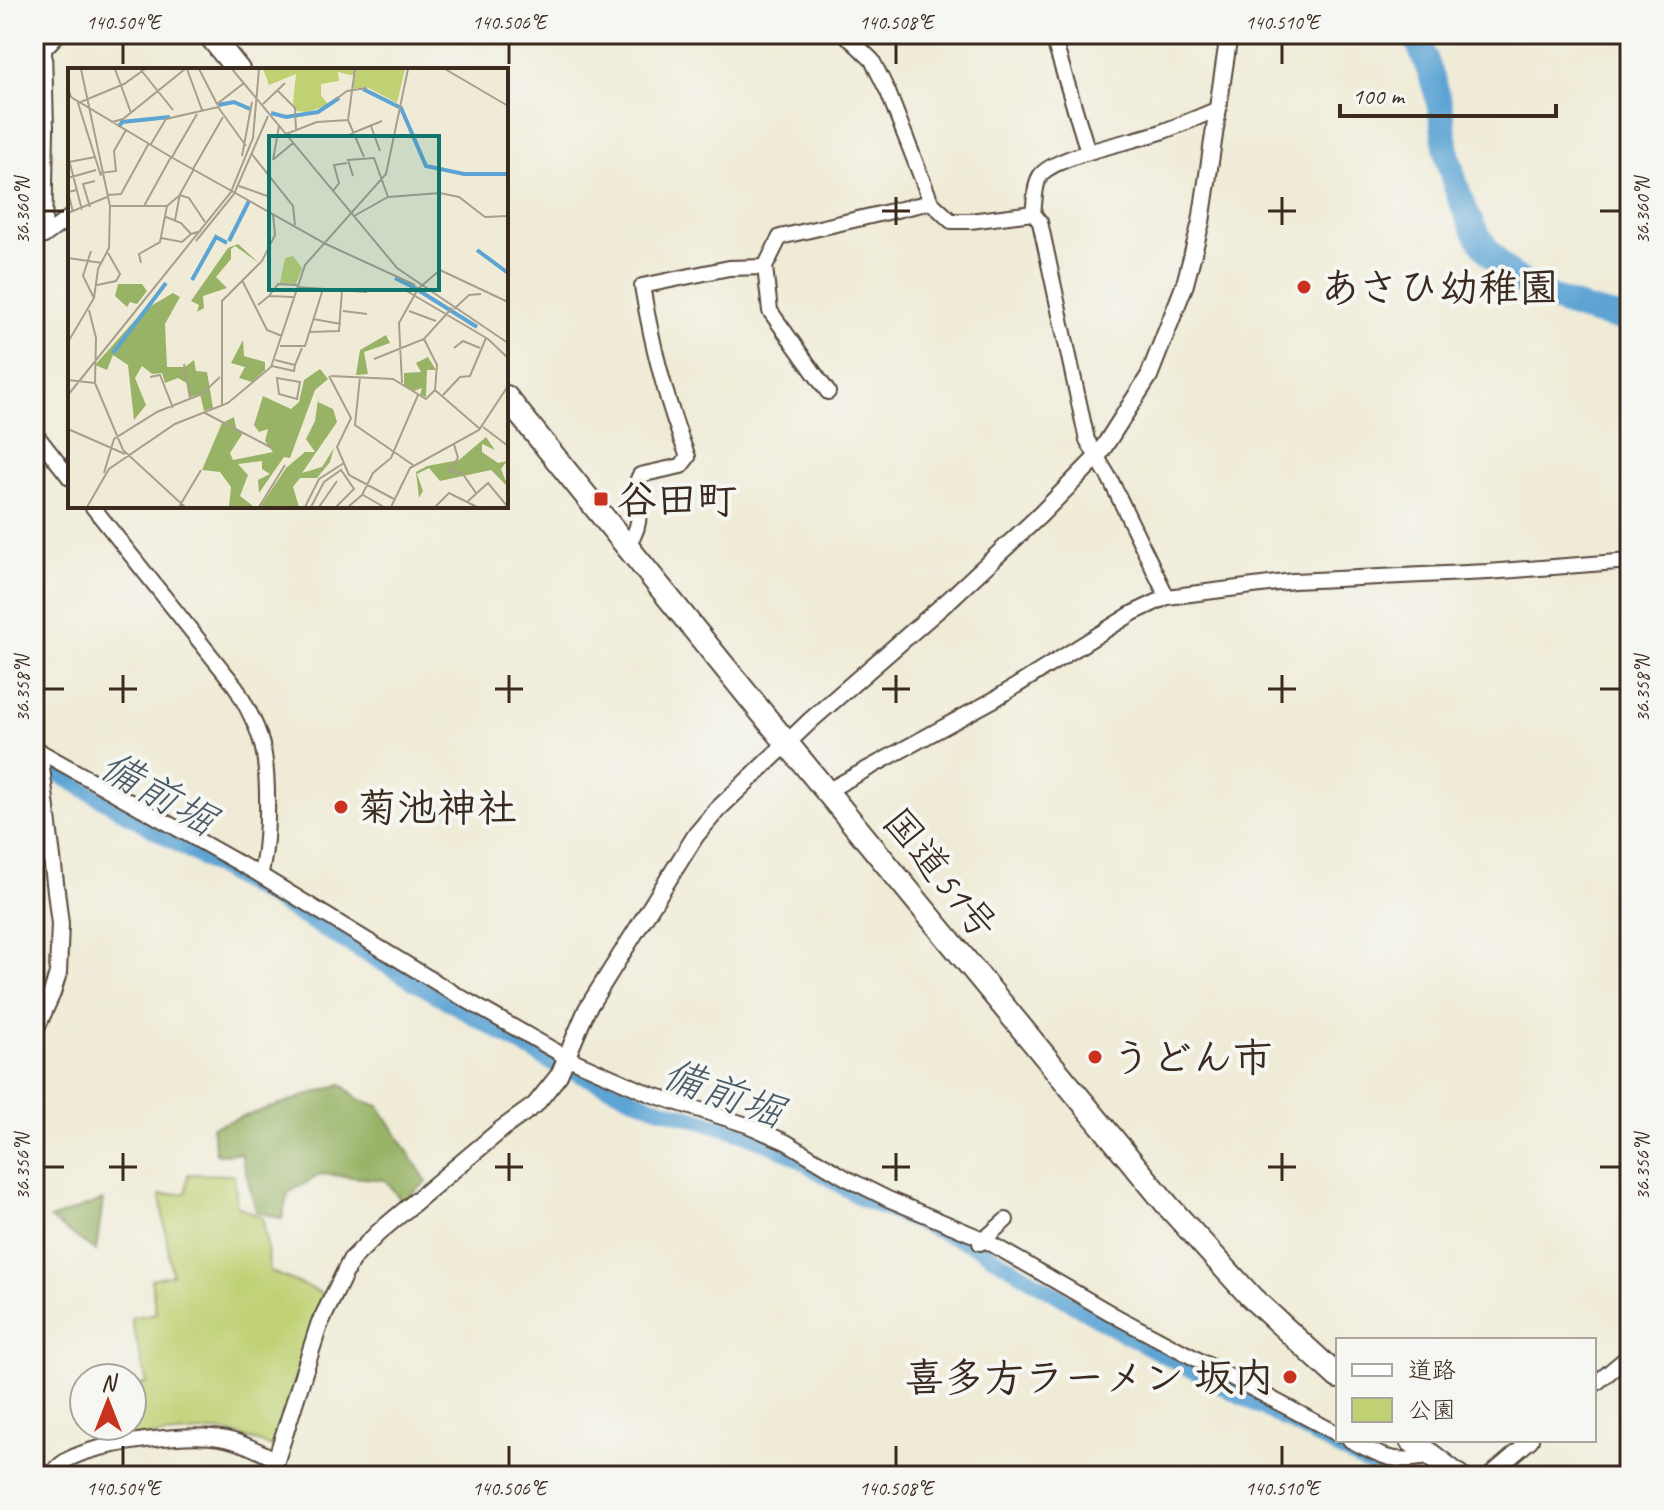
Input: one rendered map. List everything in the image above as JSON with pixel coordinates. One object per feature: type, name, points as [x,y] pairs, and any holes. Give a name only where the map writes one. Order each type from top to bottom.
[{"type":"highway","points":[[209,34],[236,68]]},
{"type":"highway","name":"国道51号","points":[[508,399],[1169,1207],[1251,1297],[1336,1375]]},
{"type":"highway","points":[[1413,1442],[1458,1476]]},
{"type":"street","points":[[58,34],[44,49],[44,236],[68,218]]},
{"type":"street","points":[[845,34],[872,60],[888,92],[931,202],[951,221],[1033,213]]},
{"type":"street","points":[[1052,34],[1088,152]]},
{"type":"street","points":[[49,1476],[61,1463],[93,1449],[177,1437],[219,1437],[248,1446],[274,1468],[319,1325],[351,1260],[379,1232],[535,1105],[563,1065],[587,1009],[605,977],[696,835],[717,810],[788,743],[949,600],[1098,456],[1149,376],[1185,284],[1201,222],[1229,34]]},
{"type":"street","points":[[1167,597],[1098,456],[1087,440],[1040,222],[1033,213],[1040,176],[1050,167],[1088,152],[1127,144],[1218,109]]},
{"type":"street","points":[[828,392],[770,311],[765,267],[780,237],[931,202]]},
{"type":"street","points":[[627,547],[636,533],[639,519],[635,484],[640,475],[681,466],[688,457],[652,344],[642,286],[729,268],[765,267]]},
{"type":"street","points":[[34,432],[68,475]]},
{"type":"street","points":[[94,508],[236,687],[255,725],[263,748],[265,784],[265,854],[260,875]]},
{"type":"street","points":[[827,791],[995,699],[1133,613],[1167,597],[1293,581],[1488,572],[1630,561]]},
{"type":"street","points":[[39,759],[260,875],[452,992],[563,1065],[747,1125],[786,1142],[846,1178],[982,1241],[1336,1433]]},
{"type":"street","points":[[34,1033],[52,993],[58,973],[60,948],[59,905],[39,759]]},
{"type":"street","points":[[982,1241],[1006,1220]]},
{"type":"street","points":[[1596,1383],[1630,1355]]},
{"type":"street","points":[[1354,1442],[1387,1458],[1407,1462],[1430,1456]]},
{"type":"street","points":[[1489,1476],[1529,1442]]},
{"type":"green space","points":[[342,1084],[358,1099],[379,1106],[427,1182],[402,1201],[385,1180],[322,1174],[288,1193],[282,1219],[256,1211],[241,1153],[216,1154],[212,1127]]},
{"type":"green space","points":[[188,1174],[234,1175],[237,1206],[263,1218],[270,1271],[324,1294],[272,1447],[217,1431],[148,1436],[148,1362],[142,1362],[131,1318],[156,1313],[151,1279],[172,1274],[160,1195],[186,1193]]},
{"type":"green space","points":[[103,1200],[96,1251],[50,1219]]},
{"type":"waterway","points":[[1415,34],[1436,90],[1448,158],[1459,196],[1489,252],[1509,272],[1533,289],[1593,312],[1630,320]]},
{"type":"waterway","name":"備前堀","points":[[34,760],[552,1063],[652,1106],[745,1134],[792,1155],[862,1199],[975,1246],[1116,1330],[1366,1463],[1398,1476]]},
{"type":"place","name":"あさひ幼稚園","points":[[1304,287]]},
{"type":"place","name":"谷田町","points":[[601,499]]},
{"type":"place","name":"菊池神社","points":[[341,807]]},
{"type":"place","name":"うどん市","points":[[1095,1057]]},
{"type":"place","name":"喜多方ラーメン 坂内","points":[[1290,1377]]}]
